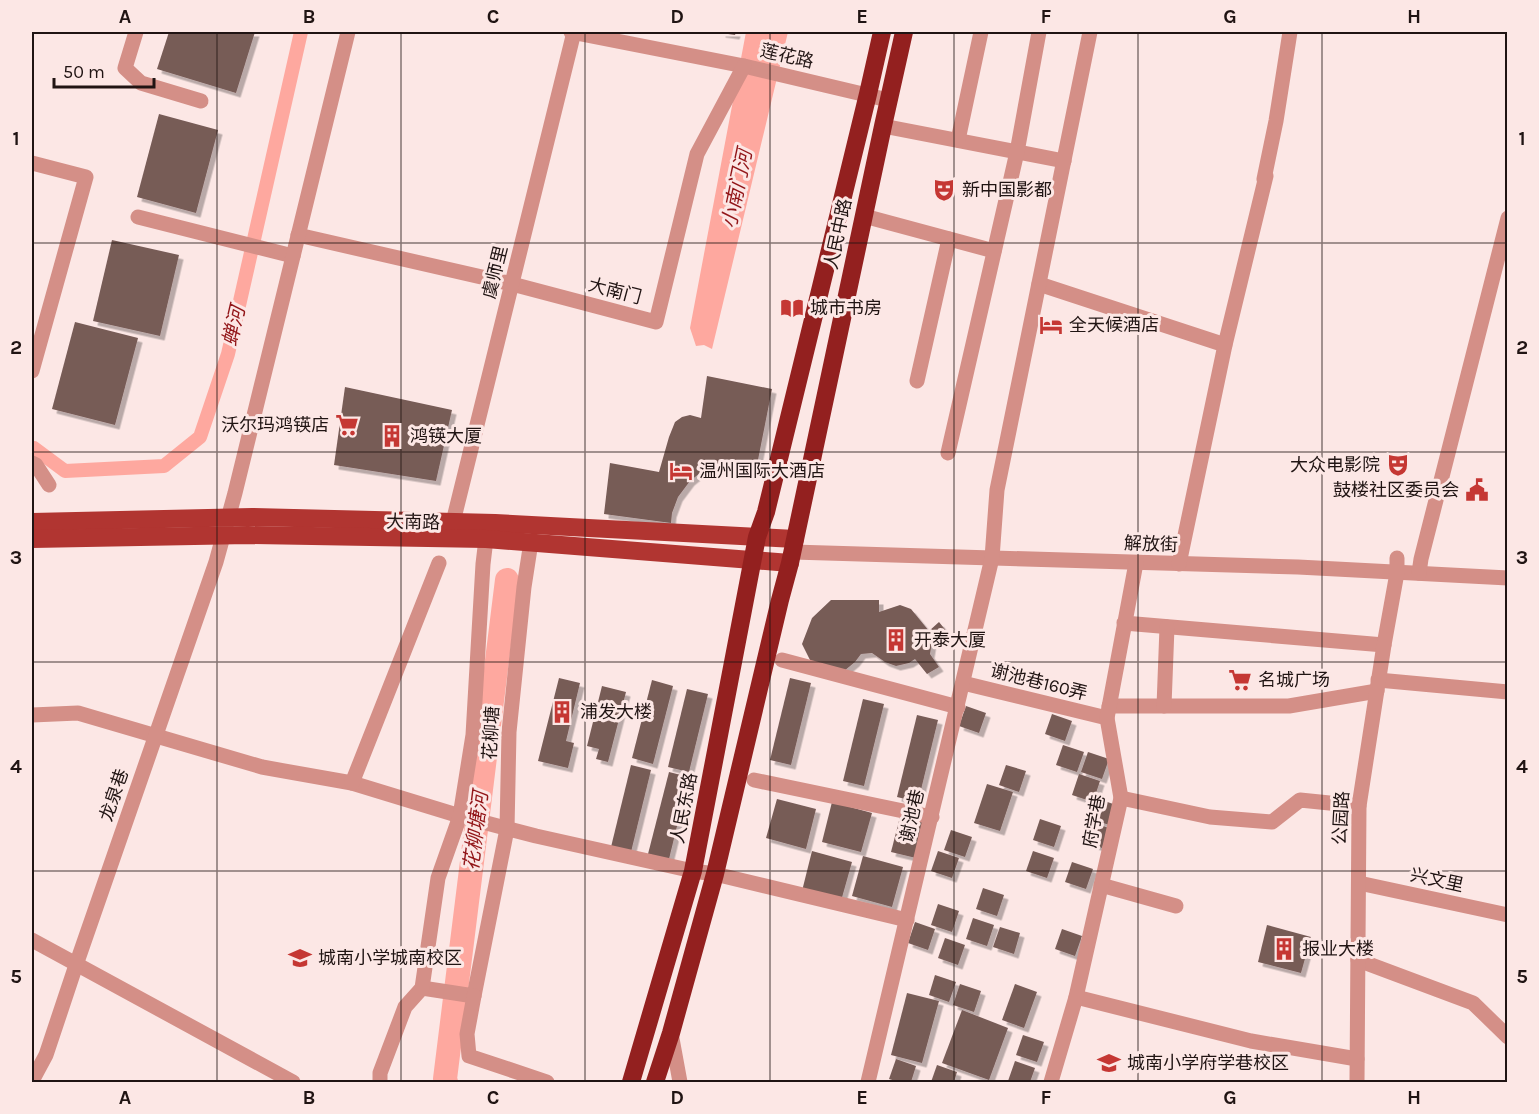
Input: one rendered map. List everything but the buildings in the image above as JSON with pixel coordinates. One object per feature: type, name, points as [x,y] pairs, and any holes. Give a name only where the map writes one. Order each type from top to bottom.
[{"type":"highway","name":"人民中路","points":[[757,537],[766,512],[882,32]]},
{"type":"highway","name":"人民中路","points":[[793,551],[904,32]]},
{"type":"highway","name":"人民东路","points":[[631,1083],[693,870],[757,537]]},
{"type":"highway","points":[[655,1083],[715,874],[793,551]]},
{"type":"main road","name":"大南路","points":[[32,522],[252,517],[453,522],[492,534]]},
{"type":"main road","name":"大南路","points":[[532,533],[752,560],[793,551]]},
{"type":"main road","name":"大南路","points":[[32,539],[532,533],[757,537],[793,551]]},
{"type":"street","points":[[136,32],[125,68],[141,83],[201,101]]},
{"type":"street","points":[[228,518],[348,32]]},
{"type":"street","name":"莲花路","points":[[573,32],[744,66],[888,99]]},
{"type":"street","name":"虞师里","points":[[453,522],[573,32]]},
{"type":"street","points":[[958,140],[981,32]]},
{"type":"street","points":[[948,453],[1017,152],[1039,32]]},
{"type":"street","name":"谢池巷","points":[[868,1083],[992,558],[997,490],[1090,32]]},
{"type":"street","points":[[1179,564],[1225,345],[1266,177],[1264,179],[1290,32]]},
{"type":"street","name":"大南门","points":[[298,235],[512,285],[656,322],[697,154],[744,66]]},
{"type":"street","points":[[883,126],[1064,161]]},
{"type":"street","points":[[32,163],[86,177],[32,371]]},
{"type":"street","points":[[864,216],[994,251]]},
{"type":"street","points":[[138,217],[293,256]]},
{"type":"street","points":[[1419,573],[1508,218]]},
{"type":"street","points":[[917,381],[949,239]]},
{"type":"street","points":[[1039,284],[1225,345]]},
{"type":"street","points":[[32,463],[36,465],[49,486]]},
{"type":"street","name":"龙泉巷","points":[[32,1081],[46,1056],[216,562],[228,518]]},
{"type":"street","name":"花柳塘","points":[[532,533],[509,732],[507,829],[471,996],[467,1034],[469,1056],[547,1083]]},
{"type":"street","points":[[380,1083],[380,1073],[405,1007],[422,988],[438,878],[460,816],[473,735],[483,564],[492,534]]},
{"type":"street","name":"解放街","points":[[793,551],[1298,567],[1397,565],[1419,573],[1508,578]]},
{"type":"street","points":[[352,783],[439,563]]},
{"type":"street","name":"府学巷","points":[[1051,1083],[1076,997],[1121,798],[1108,712],[1136,563]]},
{"type":"street","name":"公园路","points":[[1357,1083],[1359,806],[1397,565]]},
{"type":"street","points":[[1124,623],[1384,645]]},
{"type":"street","points":[[1164,706],[1167,627]]},
{"type":"street","points":[[782,660],[958,707]]},
{"type":"street","name":"谢池巷160弄","points":[[963,683],[1108,712],[1164,706],[1288,706],[1378,685],[1508,692]]},
{"type":"street","points":[[32,715],[78,713],[262,767],[352,783],[507,829],[715,874],[907,920]]},
{"type":"street","points":[[754,780],[932,817]]},
{"type":"street","points":[[1121,798],[1210,817],[1272,822],[1300,800],[1359,806]]},
{"type":"street","name":"兴文里","points":[[1359,883],[1508,915]]},
{"type":"street","points":[[1101,885],[1176,906]]},
{"type":"street","points":[[32,940],[293,1083]]},
{"type":"street","points":[[1358,960],[1473,1003],[1508,1036]]},
{"type":"street","points":[[422,988],[471,996]]},
{"type":"street","points":[[1076,997],[1251,1041],[1357,1059]]},
{"type":"street","points":[[671,1033],[680,1083]]},
{"type":"water","name":"小南门河","points":[[746,32],[788,32],[712,349],[704,345],[696,346],[690,328]]},
{"type":"waterway","name":"蝉河","points":[[32,448],[65,471],[164,466],[200,437],[228,354],[301,32]]},
{"type":"waterway","name":"花柳塘河","points":[[446,1082],[507,580]]},
{"type":"place","name":"新中国影都","points":[[944,190]]},
{"type":"place","name":"城市书房","points":[[792,308]]},
{"type":"place","name":"全天候酒店","points":[[1051,325]]},
{"type":"place","name":"沃尔玛鸿锳店","points":[[347,425]]},
{"type":"place","name":"鸿锳大厦","points":[[392,436]]},
{"type":"place","name":"大众电影院","points":[[1398,465]]},
{"type":"place","name":"温州国际大酒店","points":[[681,471]]},
{"type":"place","name":"鼓楼社区委员会","points":[[1477,490]]},
{"type":"place","name":"开泰大厦","points":[[896,640]]},
{"type":"place","name":"名城广场","points":[[1240,680]]},
{"type":"place","name":"浦发大楼","points":[[562,712]]},
{"type":"place","name":"报业大楼","points":[[1284,949]]},
{"type":"place","name":"城南小学城南校区","points":[[300,958]]},
{"type":"place","name":"城南小学府学巷校区","points":[[1109,1063]]}]
